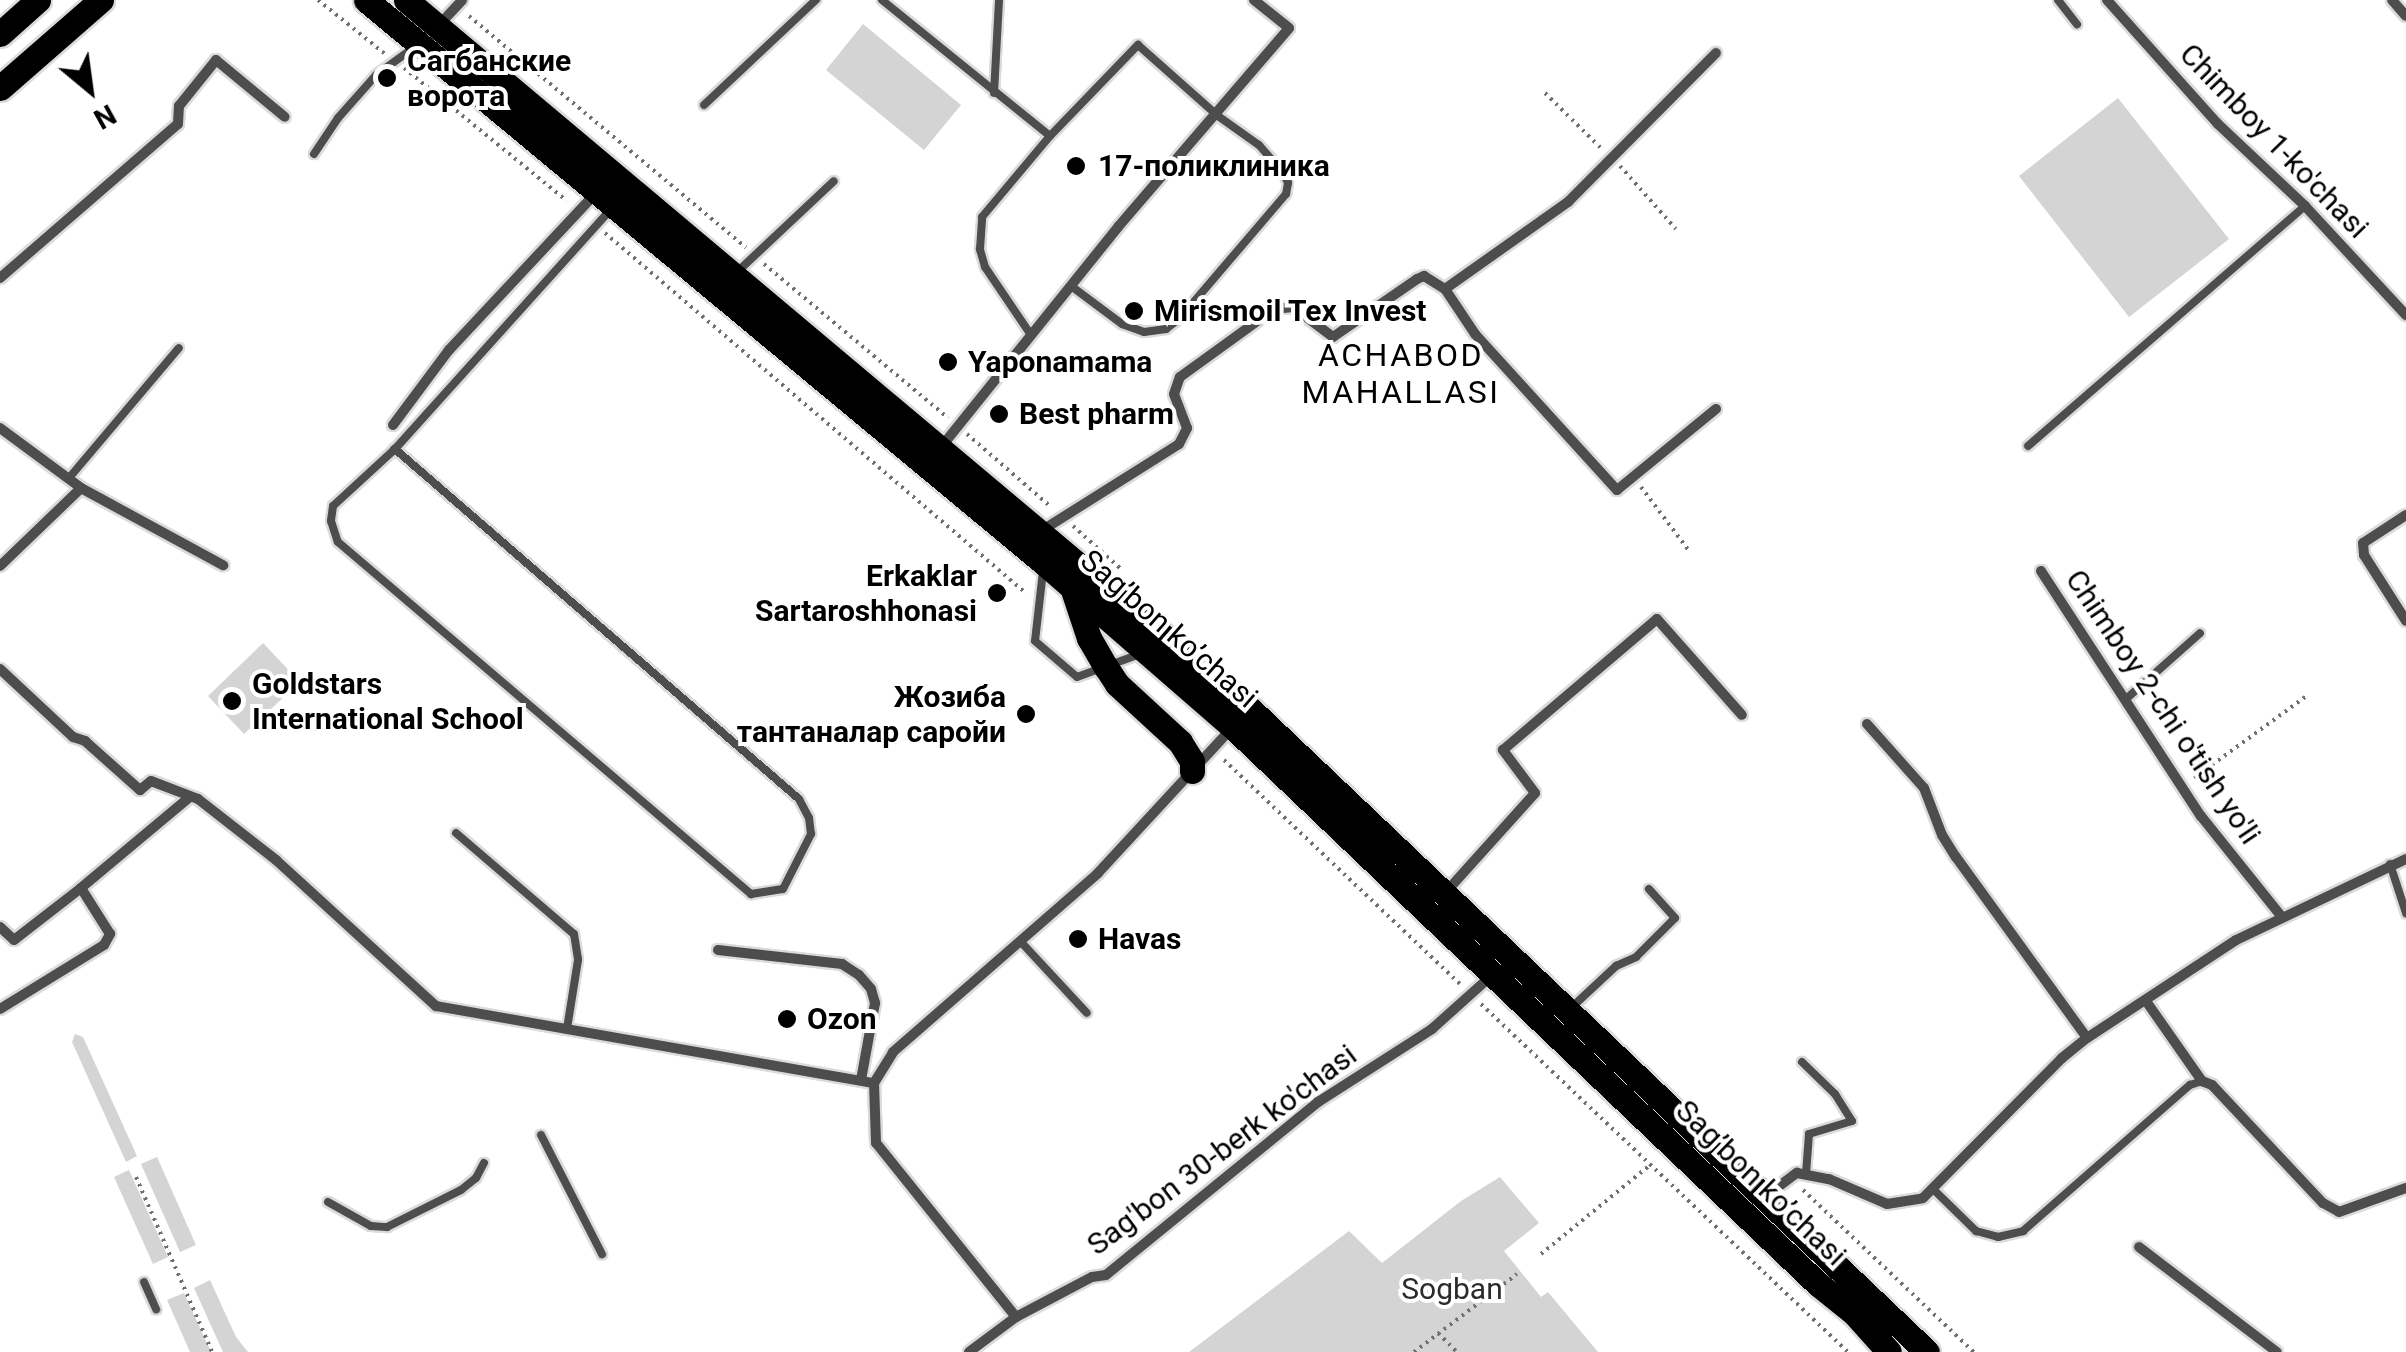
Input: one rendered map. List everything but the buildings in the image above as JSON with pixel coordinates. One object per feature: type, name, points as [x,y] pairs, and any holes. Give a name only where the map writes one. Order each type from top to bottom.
[{"type":"main road","points":[[0,34],[38,0]]},
{"type":"main road","points":[[0,88],[101,0]]},
{"type":"main road","name":"Sag’bon ko’chasi","points":[[366,0],[422,16],[608,191],[1147,652],[1242,719],[1444,894],[1767,1195],[1928,1352]]},
{"type":"main road","name":"Sag’bon ko’chasi","points":[[608,191],[733,276],[1041,531],[1242,719],[1495,972],[1747,1216],[1854,1313],[1889,1352]]},
{"type":"main road","points":[[1072,588],[1089,638],[1106,667],[1118,684],[1180,742],[1192,761],[1192,771]]},
{"type":"street","points":[[422,16],[462,0]]},
{"type":"street","points":[[940,448],[1071,286],[1290,28],[1254,0]]},
{"type":"street","name":"Chimboy 1-ko'chasi","points":[[2107,0],[2218,124],[2305,206],[2406,315]]},
{"type":"street","points":[[2392,0],[2406,16]]},
{"type":"street","points":[[1445,289],[1568,202],[1716,52]]},
{"type":"street","points":[[0,278],[178,124],[179,106],[216,60],[285,118]]},
{"type":"street","points":[[393,425],[448,350],[608,191]]},
{"type":"street","points":[[1041,531],[1178,444],[1187,428],[1175,385],[1274,309],[1294,307],[1332,337],[1424,276],[1445,289],[1475,334],[1605,483],[1617,490],[1716,409]]},
{"type":"street","points":[[0,428],[81,488],[224,564]]},
{"type":"street","points":[[0,566],[81,488]]},
{"type":"street","points":[[2406,515],[2362,544],[2364,555],[2406,621]]},
{"type":"street","name":"Chimboy 2-chi o'tish yo'li","points":[[2041,571],[2182,787],[2282,917]]},
{"type":"street","points":[[1444,894],[1535,793],[1503,750],[1657,618],[1742,715]]},
{"type":"street","points":[[0,669],[73,737],[85,741],[140,790],[151,781],[190,797],[276,860],[436,1006],[874,1083]]},
{"type":"street","points":[[1016,1318],[876,1143],[874,1083],[893,1052],[1098,874],[1242,719]]},
{"type":"street","points":[[1867,724],[1924,788],[1942,835],[1956,857],[2087,1038]]},
{"type":"street","points":[[0,927],[14,940],[190,797]]},
{"type":"street","points":[[1747,1216],[1788,1176],[1806,1174],[1888,1204],[1916,1202],[2087,1038],[2236,940],[2406,859]]},
{"type":"street","points":[[0,1010],[104,946],[110,934],[81,888]]},
{"type":"street","points":[[718,950],[842,964],[858,975],[871,989],[875,1003],[860,1080]]},
{"type":"street","name":"Sag'bon 30-berk ko'chasi","points":[[969,1352],[1016,1318],[1092,1277],[1106,1275],[1318,1102],[1432,1029],[1495,972]]},
{"type":"street","points":[[2146,1000],[2202,1081],[2212,1086],[2323,1203],[2339,1212],[2406,1188]]},
{"type":"street","points":[[2139,1248],[2277,1352]]},
{"type":"lane","points":[[704,105],[816,0]]},
{"type":"lane","points":[[882,0],[1050,136]]},
{"type":"lane","points":[[994,93],[998,0]]},
{"type":"lane","points":[[2058,0],[2077,24]]},
{"type":"lane","points":[[314,154],[422,16]]},
{"type":"lane","points":[[1031,336],[985,267],[980,234],[991,204],[1138,45],[1218,116],[1259,145],[1288,183],[1286,194],[1166,330],[1144,332],[1122,324],[1071,286]]},
{"type":"lane","points":[[733,276],[834,181]]},
{"type":"lane","points":[[395,448],[799,800],[809,818],[811,834],[783,889],[752,894],[338,542],[331,521],[333,506],[395,448],[608,191]]},
{"type":"lane","points":[[2028,446],[2305,206]]},
{"type":"lane","points":[[69,478],[179,348]]},
{"type":"lane","points":[[1043,562],[1035,641],[1077,677],[1147,652]]},
{"type":"lane","points":[[2126,699],[2200,633]]},
{"type":"lane","points":[[456,833],[574,934],[578,960],[567,1029]]},
{"type":"lane","points":[[2390,864],[2406,913]]},
{"type":"lane","points":[[1568,1011],[1674,918],[1650,889]]},
{"type":"lane","points":[[1020,941],[1086,1013]]},
{"type":"lane","points":[[1802,1062],[1836,1094],[1852,1121],[1809,1134],[1806,1174]]},
{"type":"lane","points":[[1931,1187],[1976,1231],[1998,1238],[2023,1231],[2190,1085],[2202,1081]]},
{"type":"lane","points":[[541,1135],[602,1254]]},
{"type":"lane","points":[[328,1202],[371,1226],[387,1227],[460,1190],[476,1178],[484,1163]]},
{"type":"lane","points":[[144,1282],[156,1310]]},
{"type":"path","points":[[1635,479],[1690,552]]},
{"type":"path","points":[[2182,787],[2308,694]]},
{"type":"path","points":[[1542,1254],[1650,1165]]},
{"type":"path","points":[[1788,1176],[1974,1352]]},
{"type":"path","points":[[136,1177],[212,1352]]},
{"type":"path","points":[[1414,1352],[1517,1274]]},
{"type":"path","points":[[1438,1333],[1457,1352]]},
{"type":"green space","points":[[863,24],[961,105],[924,150],[826,70]]},
{"type":"green space","points":[[2118,98],[2229,239],[2129,317],[2019,176]]},
{"type":"green space","points":[[263,643],[300,682],[244,734],[208,696]]},
{"type":"green space","points":[[75,1034],[83,1037],[137,1156],[126,1162],[72,1042]]},
{"type":"green space","points":[[157,1157],[196,1245],[180,1252],[141,1164]]},
{"type":"green space","points":[[129,1170],[168,1257],[153,1264],[114,1177]]},
{"type":"green space","name":"Sogban","points":[[1500,1177],[1539,1223],[1504,1251],[1541,1297],[1548,1292],[1598,1352],[1189,1352],[1349,1231],[1382,1263],[1461,1201]]},
{"type":"green space","points":[[210,1280],[236,1337],[248,1352],[223,1352],[194,1288]]},
{"type":"green space","points":[[184,1293],[211,1352],[190,1352],[167,1300]]},
{"type":"place","name":"Сагбанские ворота","points":[[387,78]]},
{"type":"place","name":"17-поликлиника","points":[[1076,166]]},
{"type":"place","name":"Mirismoil Tex Invest","points":[[1134,311]]},
{"type":"place","name":"Yaponamama","points":[[948,362]]},
{"type":"place","name":"Best pharm","points":[[999,414]]},
{"type":"place","name":"Erkaklar Sartaroshhonasi","points":[[997,593]]},
{"type":"place","name":"Goldstars International School","points":[[232,701]]},
{"type":"place","name":"Жозиба тантаналар саройи","points":[[1026,714]]},
{"type":"place","name":"Havas","points":[[1078,939]]},
{"type":"place","name":"Ozon","points":[[787,1019]]},
{"type":"district","name":"ACHABOD MAHALLASI","points":[[1401,374]]}]
